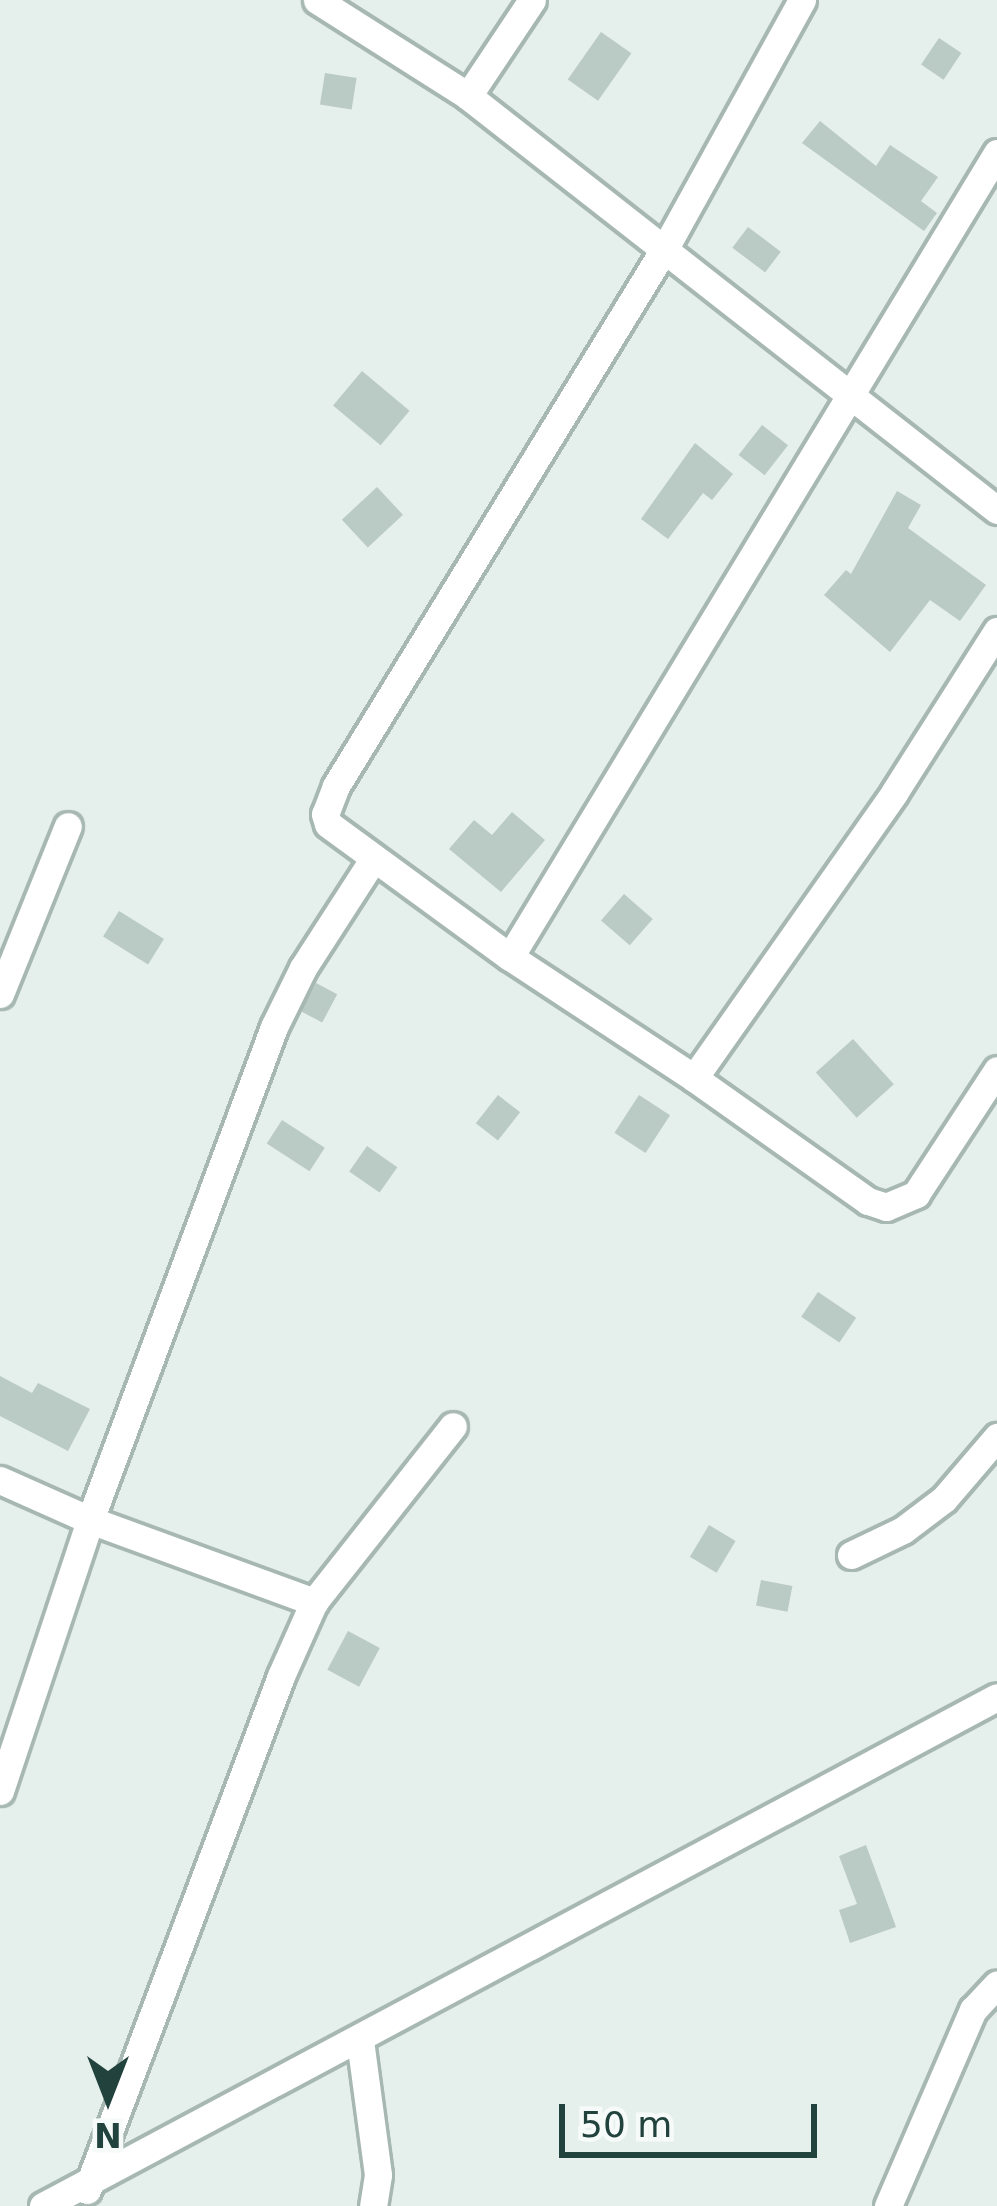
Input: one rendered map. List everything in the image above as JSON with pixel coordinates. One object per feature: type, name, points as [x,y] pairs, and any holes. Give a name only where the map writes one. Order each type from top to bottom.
[{"type":"street","points":[[317,0],[467,96],[666,246],[997,510]]},
{"type":"street","points":[[467,96],[532,0]]},
{"type":"street","points":[[802,0],[666,246],[328,801],[328,824],[371,861],[868,1201],[886,1207],[916,1194],[997,1070]]},
{"type":"street","points":[[510,958],[997,153]]},
{"type":"street","points":[[694,1078],[894,793],[997,631]]},
{"type":"street","points":[[0,994],[68,826]]},
{"type":"street","points":[[0,1791],[90,1520],[274,1028],[303,968],[371,861]]},
{"type":"street","points":[[85,2195],[281,1676],[314,1602],[453,1426]]},
{"type":"street","points":[[851,1555],[903,1529],[944,1499],[997,1437]]},
{"type":"street","points":[[0,1480],[90,1520],[314,1602]]},
{"type":"street","points":[[44,2206],[85,2195],[445,1988],[997,1697]]},
{"type":"street","points":[[888,2206],[973,2011],[997,1984]]},
{"type":"street","points":[[360,2039],[378,2175],[373,2206]]},
{"type":"building","points":[[601,32],[631,53],[598,101],[568,80]]},
{"type":"building","points":[[939,38],[961,53],[943,80],[921,65]]},
{"type":"building","points":[[325,73],[357,78],[352,110],[320,105]]},
{"type":"building","points":[[820,121],[876,166],[890,145],[938,177],[921,201],[937,213],[924,231],[802,143]]},
{"type":"building","points":[[748,227],[781,252],[765,272],[732,248]]},
{"type":"building","points":[[362,371],[409,411],[381,445],[333,405]]},
{"type":"building","points":[[762,425],[788,445],[765,475],[739,455]]},
{"type":"building","points":[[695,443],[733,474],[712,500],[703,493],[668,539],[641,519]]},
{"type":"building","points":[[377,487],[403,515],[368,548],[342,520]]},
{"type":"building","points":[[897,491],[921,505],[908,528],[986,585],[960,621],[930,600],[890,652],[824,595],[846,570],[851,574]]},
{"type":"building","points":[[512,812],[545,840],[501,892],[449,849],[474,820],[492,835]]},
{"type":"building","points":[[624,894],[653,919],[630,945],[601,920]]},
{"type":"building","points":[[119,911],[164,939],[148,965],[103,936]]},
{"type":"building","points":[[316,983],[337,994],[322,1023],[301,1011]]},
{"type":"building","points":[[853,1039],[894,1084],[857,1118],[816,1072]]},
{"type":"building","points":[[498,1095],[520,1112],[498,1141],[476,1123]]},
{"type":"building","points":[[639,1095],[670,1115],[646,1153],[614,1133]]},
{"type":"building","points":[[282,1120],[325,1148],[310,1171],[267,1143]]},
{"type":"building","points":[[367,1146],[397,1167],[380,1193],[349,1171]]},
{"type":"building","points":[[818,1292],[856,1318],[839,1343],[801,1317]]},
{"type":"building","points":[[0,1376],[32,1393],[38,1383],[90,1409],[68,1451],[0,1416]]},
{"type":"building","points":[[709,1525],[736,1541],[717,1573],[690,1557]]},
{"type":"building","points":[[761,1580],[792,1586],[787,1612],[756,1606]]},
{"type":"building","points":[[348,1631],[380,1648],[359,1687],[327,1670]]},
{"type":"building","points":[[866,1845],[896,1927],[850,1943],[839,1910],[857,1904],[839,1856]]}]
